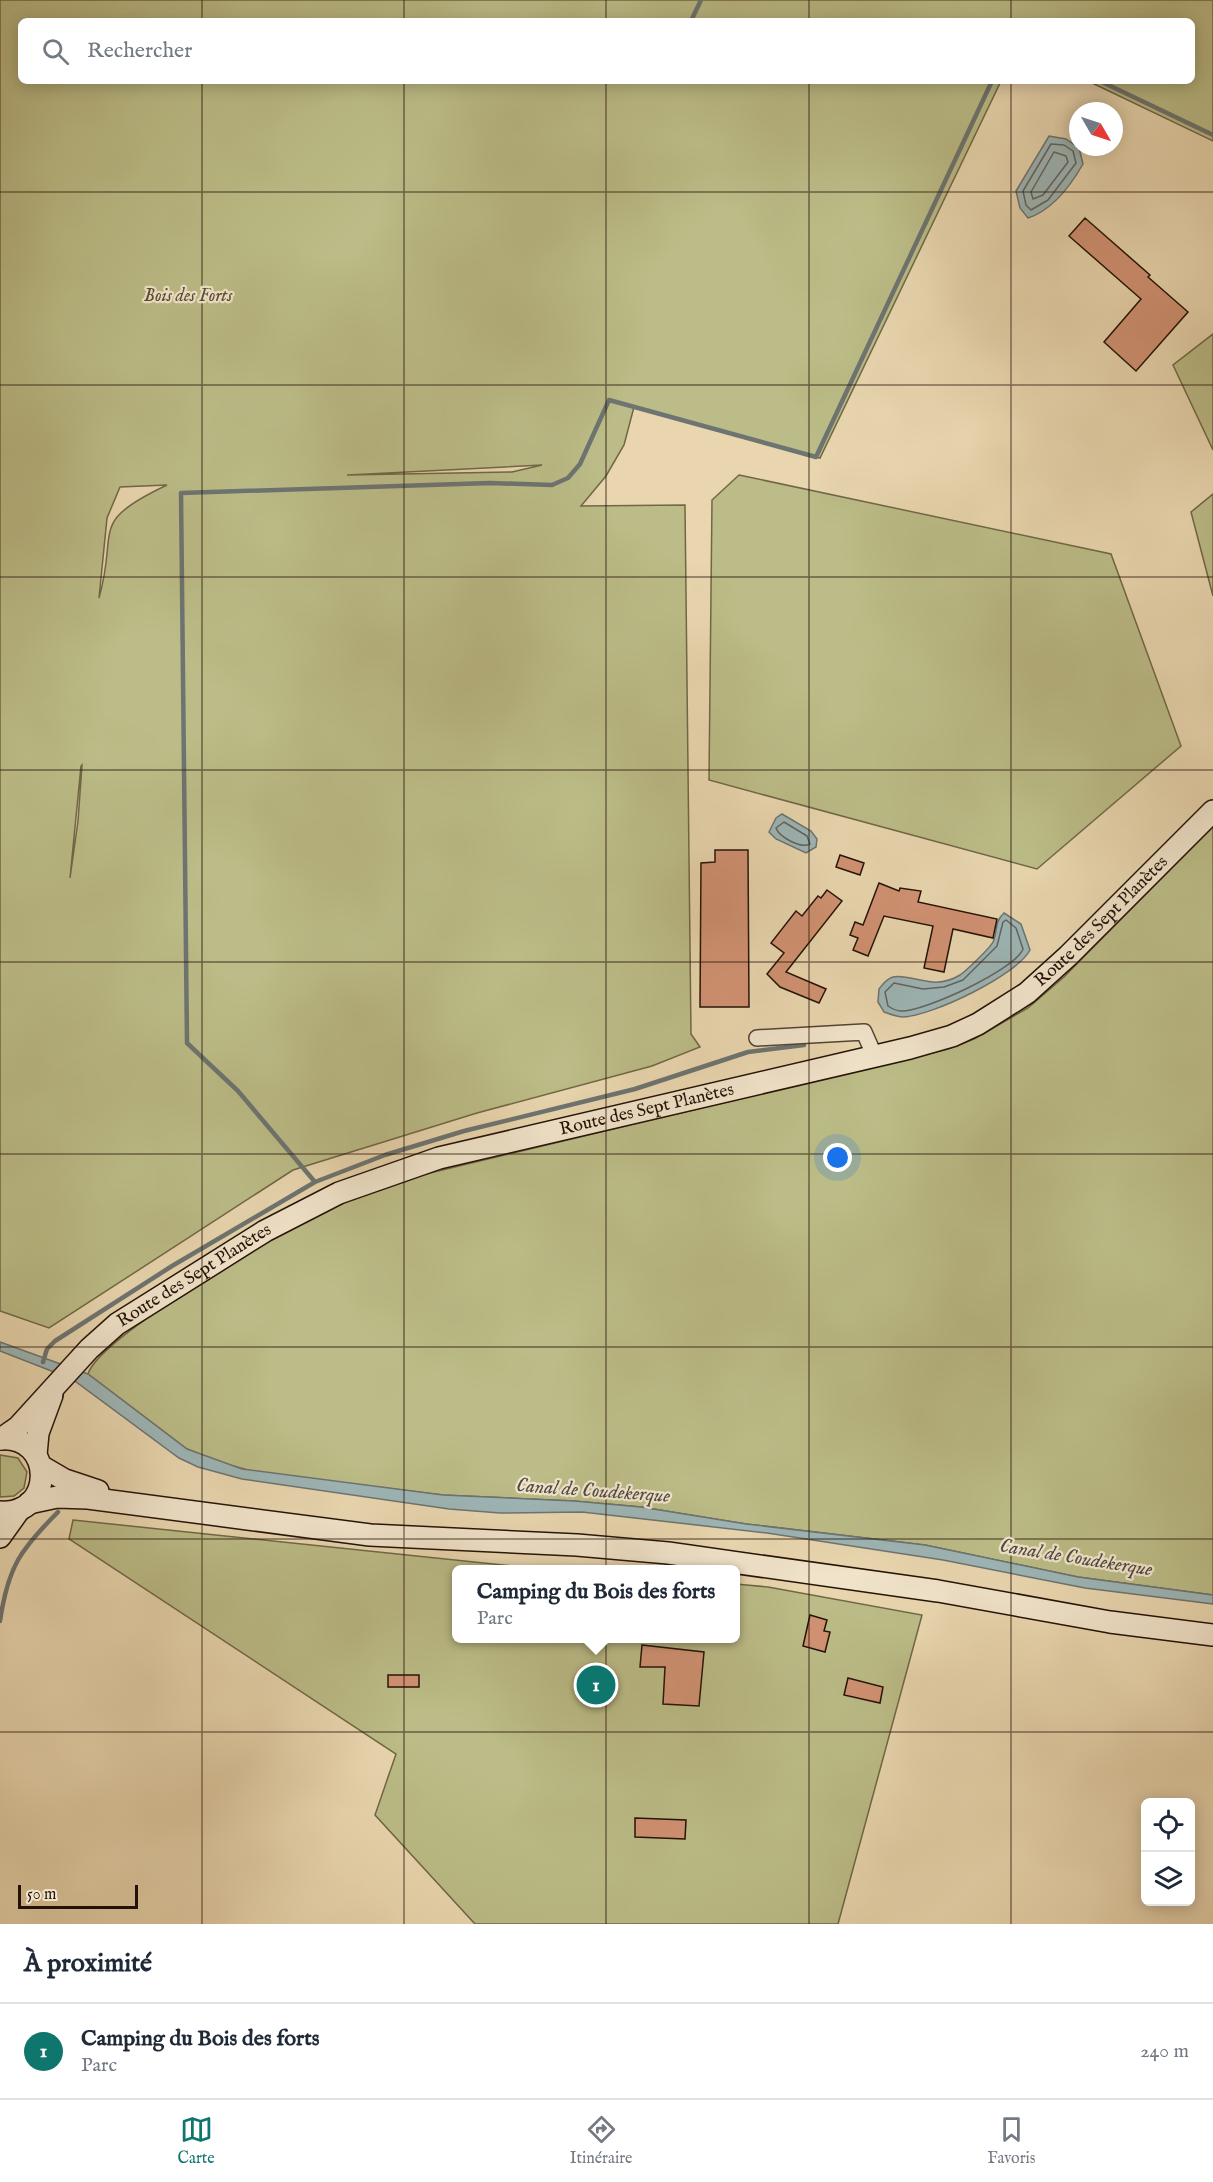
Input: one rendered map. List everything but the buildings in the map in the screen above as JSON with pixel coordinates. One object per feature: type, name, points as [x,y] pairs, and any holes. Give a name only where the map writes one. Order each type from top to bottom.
[{"type":"main road","name":"Route des Sept Planètes","points":[[1,1439],[14,1430],[82,1356],[128,1316],[311,1205],[363,1183],[448,1156],[875,1056],[952,1036],[978,1024],[1016,1002],[1063,961],[1213,811]]},
{"type":"main road","name":"Route des Sept Planètes","points":[[0,1537],[16,1508],[40,1486],[38,1433],[58,1383]]},
{"type":"main road","points":[[1,1439],[22,1443],[38,1460],[79,1485],[142,1503]]},
{"type":"main road","points":[[16,1508],[65,1497],[142,1503],[370,1535],[577,1545],[668,1553],[938,1591],[1110,1622],[1213,1635]]},
{"type":"street","points":[[757,1038],[864,1032],[875,1056]]},
{"type":"green space","name":"Bois des Forts","points":[[0,0],[1213,0],[1213,141],[1094,84],[1195,84],[1195,18],[18,18],[18,84],[1000,84],[820,458],[634,407],[624,445],[606,476],[581,506],[685,505],[691,1034],[700,1047],[652,1066],[477,1113],[293,1170],[49,1328],[0,1311]],"holes":[[[542,465],[512,472],[349,475]],[[167,485],[125,509],[110,529],[99,598],[107,518],[120,487]],[[82,765],[78,821],[70,878]]]},
{"type":"green space","points":[[1213,334],[1213,450],[1173,365]]},
{"type":"green space","points":[[739,475],[1111,554],[1181,746],[1037,869],[709,780],[712,500]]},
{"type":"green space","points":[[1213,494],[1213,596],[1191,512]]},
{"type":"green space","points":[[1213,826],[1213,1595],[1078,1577],[925,1545],[746,1524],[641,1507],[574,1501],[443,1495],[255,1472],[219,1462],[187,1449],[88,1374],[99,1358],[121,1338],[223,1268],[307,1220],[409,1178],[948,1049],[974,1039],[1028,1008],[1064,977]]},
{"type":"green space","points":[[0,1455],[18,1458],[27,1472],[24,1488],[14,1496],[0,1497]]},
{"type":"green space","points":[[73,1520],[503,1565],[452,1565],[452,1643],[740,1643],[740,1584],[768,1587],[922,1615],[838,1924],[475,1924],[375,1815],[396,1754],[69,1539]]},
{"type":"water","points":[[1049,136],[1066,139],[1069,141],[1069,156],[1081,156],[1083,164],[1067,188],[1053,203],[1037,214],[1028,218],[1020,208],[1016,191]]},
{"type":"water","points":[[782,814],[811,831],[817,839],[816,847],[806,853],[776,839],[769,832],[776,818]]},
{"type":"water","points":[[1004,913],[1021,924],[1030,950],[1009,971],[972,993],[933,1010],[903,1017],[884,1012],[878,1002],[879,989],[886,981],[900,976],[941,982],[960,975],[991,945],[997,923]]},
{"type":"water","points":[[0,1342],[88,1374],[187,1449],[242,1469],[443,1495],[574,1501],[641,1507],[746,1524],[925,1545],[1078,1577],[1213,1595],[1213,1604],[1085,1588],[943,1560],[767,1533],[582,1512],[500,1513],[449,1509],[242,1479],[198,1467],[179,1458],[72,1379],[0,1351]]},
{"type":"waterway","points":[[692,18],[701,0]]},
{"type":"waterway","points":[[315,1182],[238,1091],[187,1043],[181,493],[490,483],[552,485],[568,478],[580,464],[609,400],[816,457],[991,84]]},
{"type":"waterway","points":[[1106,84],[1213,135]]},
{"type":"waterway","points":[[43,1362],[47,1349],[55,1341],[172,1266],[315,1182],[385,1155],[464,1131],[635,1089],[748,1052],[804,1045]]},
{"type":"waterway","points":[[0,1621],[7,1587],[18,1561],[34,1537],[58,1512]]},
{"type":"place","name":"Camping du Bois des forts","points":[[596,1685]]},
{"type":"water label","name":"Canal de Coudekerque","points":[[593,1491]]},
{"type":"water label","name":"Canal de Coudekerque","points":[[1076,1558]]}]
